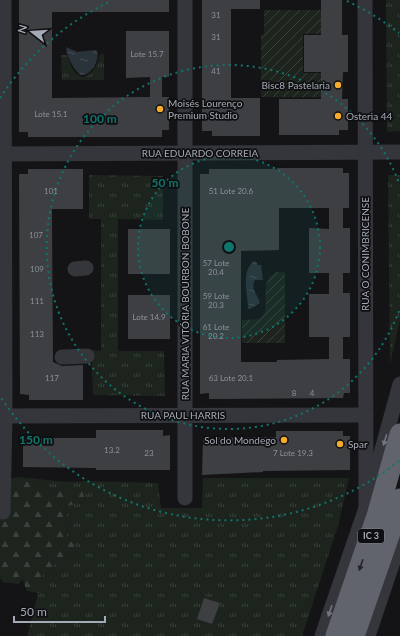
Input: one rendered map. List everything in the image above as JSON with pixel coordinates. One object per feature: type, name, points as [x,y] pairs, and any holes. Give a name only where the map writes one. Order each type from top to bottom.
[{"type":"highway","name":"IC 3","points":[[336,636],[377,516],[400,434]]},
{"type":"highway","name":"IC 3","points":[[354,636],[394,522],[400,499]]},
{"type":"street","points":[[4,0],[2,154],[2,416],[4,512]]},
{"type":"street","name":"RUA MARIA VITÓRIA BOURBON BOBONE","points":[[185,0],[185,498]]},
{"type":"street","name":"RUA O CONIMBRICENSE","points":[[365,0],[366,508]]},
{"type":"street","name":"RUA EDUARDO CORREIA","points":[[2,154],[400,152]]},
{"type":"street","points":[[62,357],[87,356]]},
{"type":"street","points":[[322,636],[366,508],[400,384]]},
{"type":"street","name":"RUA PAUL HARRIS","points":[[2,416],[366,414]]},
{"type":"street","points":[[368,636],[400,541]]},
{"type":"green space","points":[[386,0],[400,0],[400,131],[387,132]]},
{"type":"green space","points":[[264,10],[341,10],[341,33],[303,34],[303,73],[341,73],[340,97],[261,97],[261,34],[264,34]]},
{"type":"green space","points":[[100,54],[104,54],[104,80],[62,80],[61,55],[67,55],[75,72],[78,75],[85,77],[91,73],[95,67]]},
{"type":"green space","points":[[89,175],[163,176],[163,220],[118,219],[118,351],[164,351],[165,396],[93,395],[91,350],[101,351],[101,219],[89,219]]},
{"type":"green space","points":[[388,175],[400,175],[400,320],[390,364]]},
{"type":"green space","points":[[276,272],[285,272],[285,343],[242,343],[242,320],[258,319],[263,315],[266,304],[267,283],[270,277]]},
{"type":"green space","points":[[18,477],[67,482],[86,481],[158,483],[161,508],[202,508],[203,478],[349,478],[338,526],[302,636],[27,636],[43,575],[59,561],[79,550],[66,536],[67,505],[85,502],[83,492],[62,492]]},
{"type":"green space","points":[[18,477],[62,492],[83,492],[85,502],[67,506],[66,536],[79,550],[59,561],[43,575],[39,593],[27,591],[22,579],[19,584],[3,582],[0,578],[0,481]]},
{"type":"water","points":[[66,47],[77,52],[97,51],[98,55],[94,67],[88,73],[80,75],[71,62]]},
{"type":"water","points":[[254,261],[258,265],[261,265],[263,280],[255,280],[253,287],[260,303],[248,309],[246,277],[247,271]]},
{"type":"building","points":[[19,0],[169,0],[169,12],[52,12],[52,98],[150,97],[150,77],[126,78],[126,31],[169,31],[169,77],[162,77],[162,97],[169,97],[169,130],[162,130],[162,137],[28,137],[28,132],[19,132]]},
{"type":"building","points":[[202,0],[260,0],[260,9],[231,9],[231,98],[260,98],[260,136],[212,136],[212,131],[202,131]]},
{"type":"building","points":[[321,0],[342,0],[342,35],[348,35],[348,72],[343,72],[342,99],[348,99],[348,130],[339,130],[339,135],[279,135],[279,99],[321,99],[321,72],[304,72],[304,35],[321,35]]},
{"type":"building","points":[[343,168],[343,173],[349,173],[349,208],[343,208],[343,228],[350,228],[350,273],[343,273],[343,293],[350,293],[350,337],[343,337],[343,359],[350,359],[350,393],[344,393],[343,398],[209,399],[209,393],[200,394],[200,174],[209,174],[209,169]],"holes":[[[279,208],[329,208],[329,229],[309,228],[309,273],[329,273],[329,294],[309,294],[309,337],[329,337],[329,359],[277,360],[277,362],[241,362],[241,251],[279,250]]]},
{"type":"building","points":[[28,169],[83,169],[83,209],[52,209],[52,218],[53,362],[62,366],[83,365],[83,400],[29,400],[29,395],[20,394],[19,174],[28,174]]},
{"type":"building","points":[[128,229],[170,229],[170,274],[128,274]]},
{"type":"building","points":[[128,295],[170,295],[170,339],[128,339]]},
{"type":"building","points":[[96,430],[163,430],[163,436],[170,435],[170,470],[96,470],[96,468],[23,467],[23,438],[96,438]]},
{"type":"building","points":[[276,431],[343,431],[343,436],[350,436],[350,470],[263,471],[202,475],[203,438],[276,437]]},
{"type":"building","points":[[204,598],[220,603],[212,624],[197,619]]},
{"type":"place","name":"Bisc8 Pastelaria","points":[[338,85]]},
{"type":"place","name":"Moisés Lourenço Premium Studio","points":[[160,109]]},
{"type":"place","name":"Osteria 44","points":[[338,116]]},
{"type":"place","name":"Sol do Mondego","points":[[284,440]]},
{"type":"place","name":"Spar","points":[[340,444]]}]
